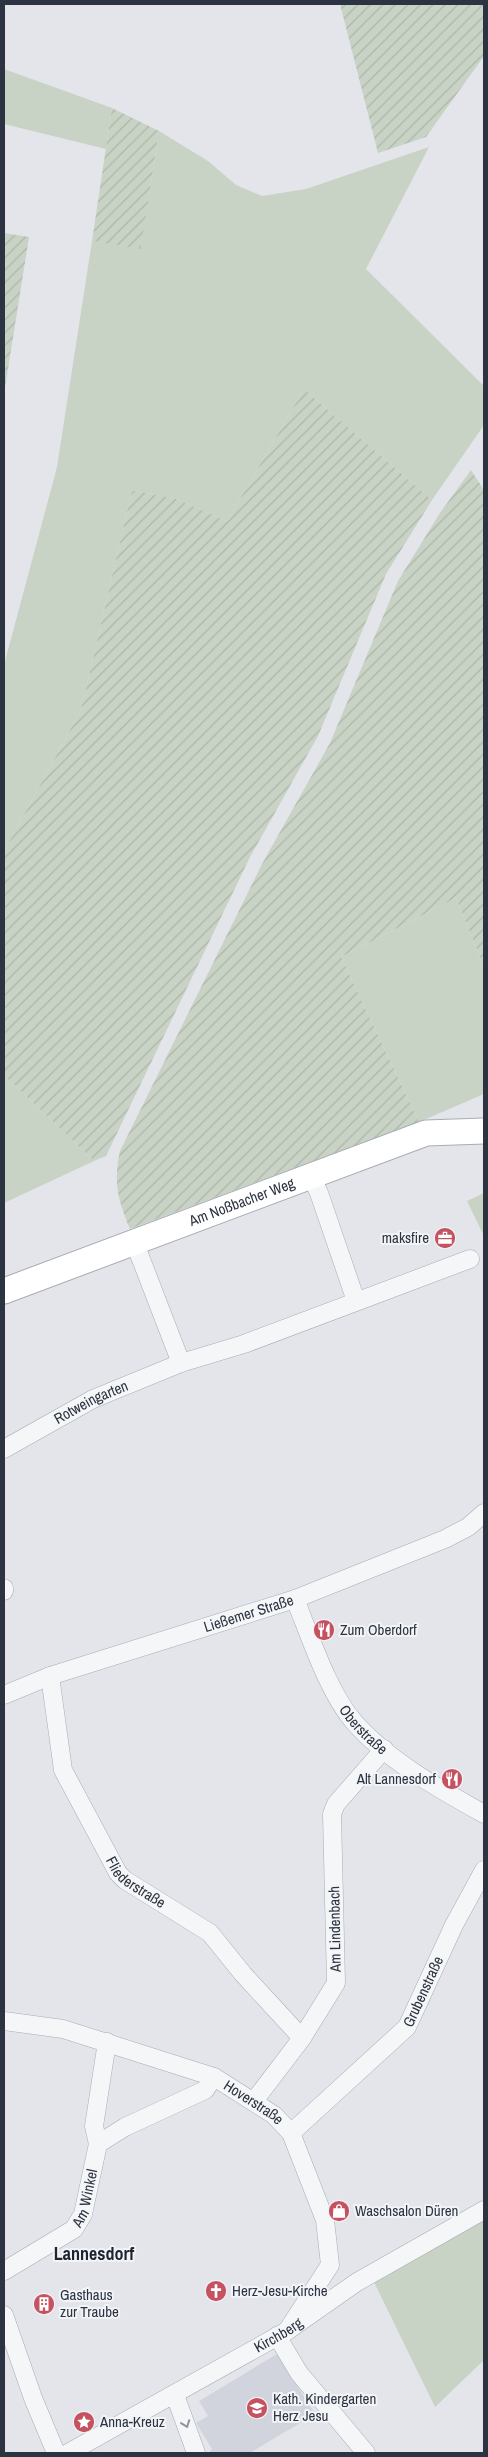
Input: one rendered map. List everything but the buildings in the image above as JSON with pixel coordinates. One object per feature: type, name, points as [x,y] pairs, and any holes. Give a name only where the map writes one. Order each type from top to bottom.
[{"type":"street","name":"Am Noßbacher Weg","points":[[4,1291],[426,1133],[484,1131]]},
{"type":"street","points":[[311,1176],[319,1193],[356,1301]]},
{"type":"street","points":[[134,1241],[182,1363]]},
{"type":"street","name":"Rotweingarten","points":[[4,1448],[93,1399],[182,1363],[244,1344],[470,1259]]},
{"type":"street","name":"Ließemer Straße","points":[[4,1695],[50,1676],[295,1599],[445,1539],[468,1526],[484,1513]]},
{"type":"street","name":"Oberstraße","points":[[295,1599],[334,1690],[354,1721],[384,1750],[449,1794],[484,1814]]},
{"type":"street","name":"Fliederstraße","points":[[50,1676],[62,1770],[118,1874],[210,1932],[243,1974],[302,2038]]},
{"type":"street","name":"Am Lindenbach","points":[[258,2096],[302,2038],[336,1983],[332,1814],[336,1804],[384,1750]]},
{"type":"street","name":"Grubenstraße","points":[[291,2133],[407,2027],[454,1925],[484,1870]]},
{"type":"street","name":"Hoverstraße","points":[[4,2021],[63,2029],[214,2077],[258,2096],[291,2133],[325,2220],[330,2265],[282,2333]]},
{"type":"street","name":"Am Winkel","points":[[4,2271],[74,2229],[83,2214],[98,2144],[94,2126],[107,2042]]},
{"type":"street","points":[[98,2144],[125,2127],[205,2090],[214,2077]]},
{"type":"street","name":"Kirchberg","points":[[68,2453],[175,2395],[282,2333],[356,2282],[484,2210]]},
{"type":"street","points":[[4,2315],[33,2398],[56,2453]]},
{"type":"street","points":[[282,2333],[299,2373],[366,2453]]},
{"type":"street","points":[[175,2395],[196,2453]]},
{"type":"shaded area","name":"Kath. Kindergarten Herz Jesu","points":[[277,2354],[315,2414],[250,2453],[209,2453],[212,2449],[196,2423],[208,2416],[199,2401]]},
{"type":"green space","points":[[340,4],[484,4],[484,56],[426,137],[378,153]]},
{"type":"green space","points":[[4,69],[112,108],[106,149],[4,124]]},
{"type":"green space","points":[[112,108],[159,131],[141,249],[92,241]]},
{"type":"green space","points":[[159,131],[208,161],[236,185],[262,196],[306,189],[429,147],[366,269],[484,386],[484,425],[432,500],[304,389],[227,521],[174,498],[132,490],[81,710],[4,851],[4,665],[57,467],[92,241],[141,248]]},
{"type":"green space","points":[[4,233],[29,237],[4,394]]},
{"type":"green space","points":[[304,389],[432,500],[386,574],[318,736],[250,857],[106,1156],[94,1161],[4,1075],[4,851],[81,710],[132,490],[174,498],[227,521]]},
{"type":"green space","points":[[471,470],[484,490],[484,967],[456,898],[341,957],[419,1122],[130,1229],[122,1209],[118,1191],[117,1173],[120,1151],[262,864],[330,743],[398,581],[440,513]]},
{"type":"green space","points":[[456,898],[484,967],[484,1094],[419,1122],[341,957]]},
{"type":"green space","points":[[4,1075],[94,1161],[4,1203]]},
{"type":"green space","points":[[484,1193],[484,1236],[467,1201]]},
{"type":"green space","points":[[484,2217],[484,2360],[435,2407],[373,2280]]},
{"type":"place","name":"maksfire","points":[[445,1238]]},
{"type":"place","name":"Zum Oberdorf","points":[[324,1630]]},
{"type":"place","name":"Alt Lannesdorf","points":[[452,1779]]},
{"type":"place","name":"Waschsalon Düren","points":[[339,2211]]},
{"type":"place","name":"Herz-Jesu-Kirche","points":[[216,2291]]},
{"type":"place","name":"Gasthaus zur Traube","points":[[44,2304]]},
{"type":"place","name":"Kath. Kindergarten Herz Jesu","points":[[257,2408]]},
{"type":"place","name":"Anna-Kreuz","points":[[84,2422]]},
{"type":"district","name":"Lannesdorf","points":[[94,2254]]}]
